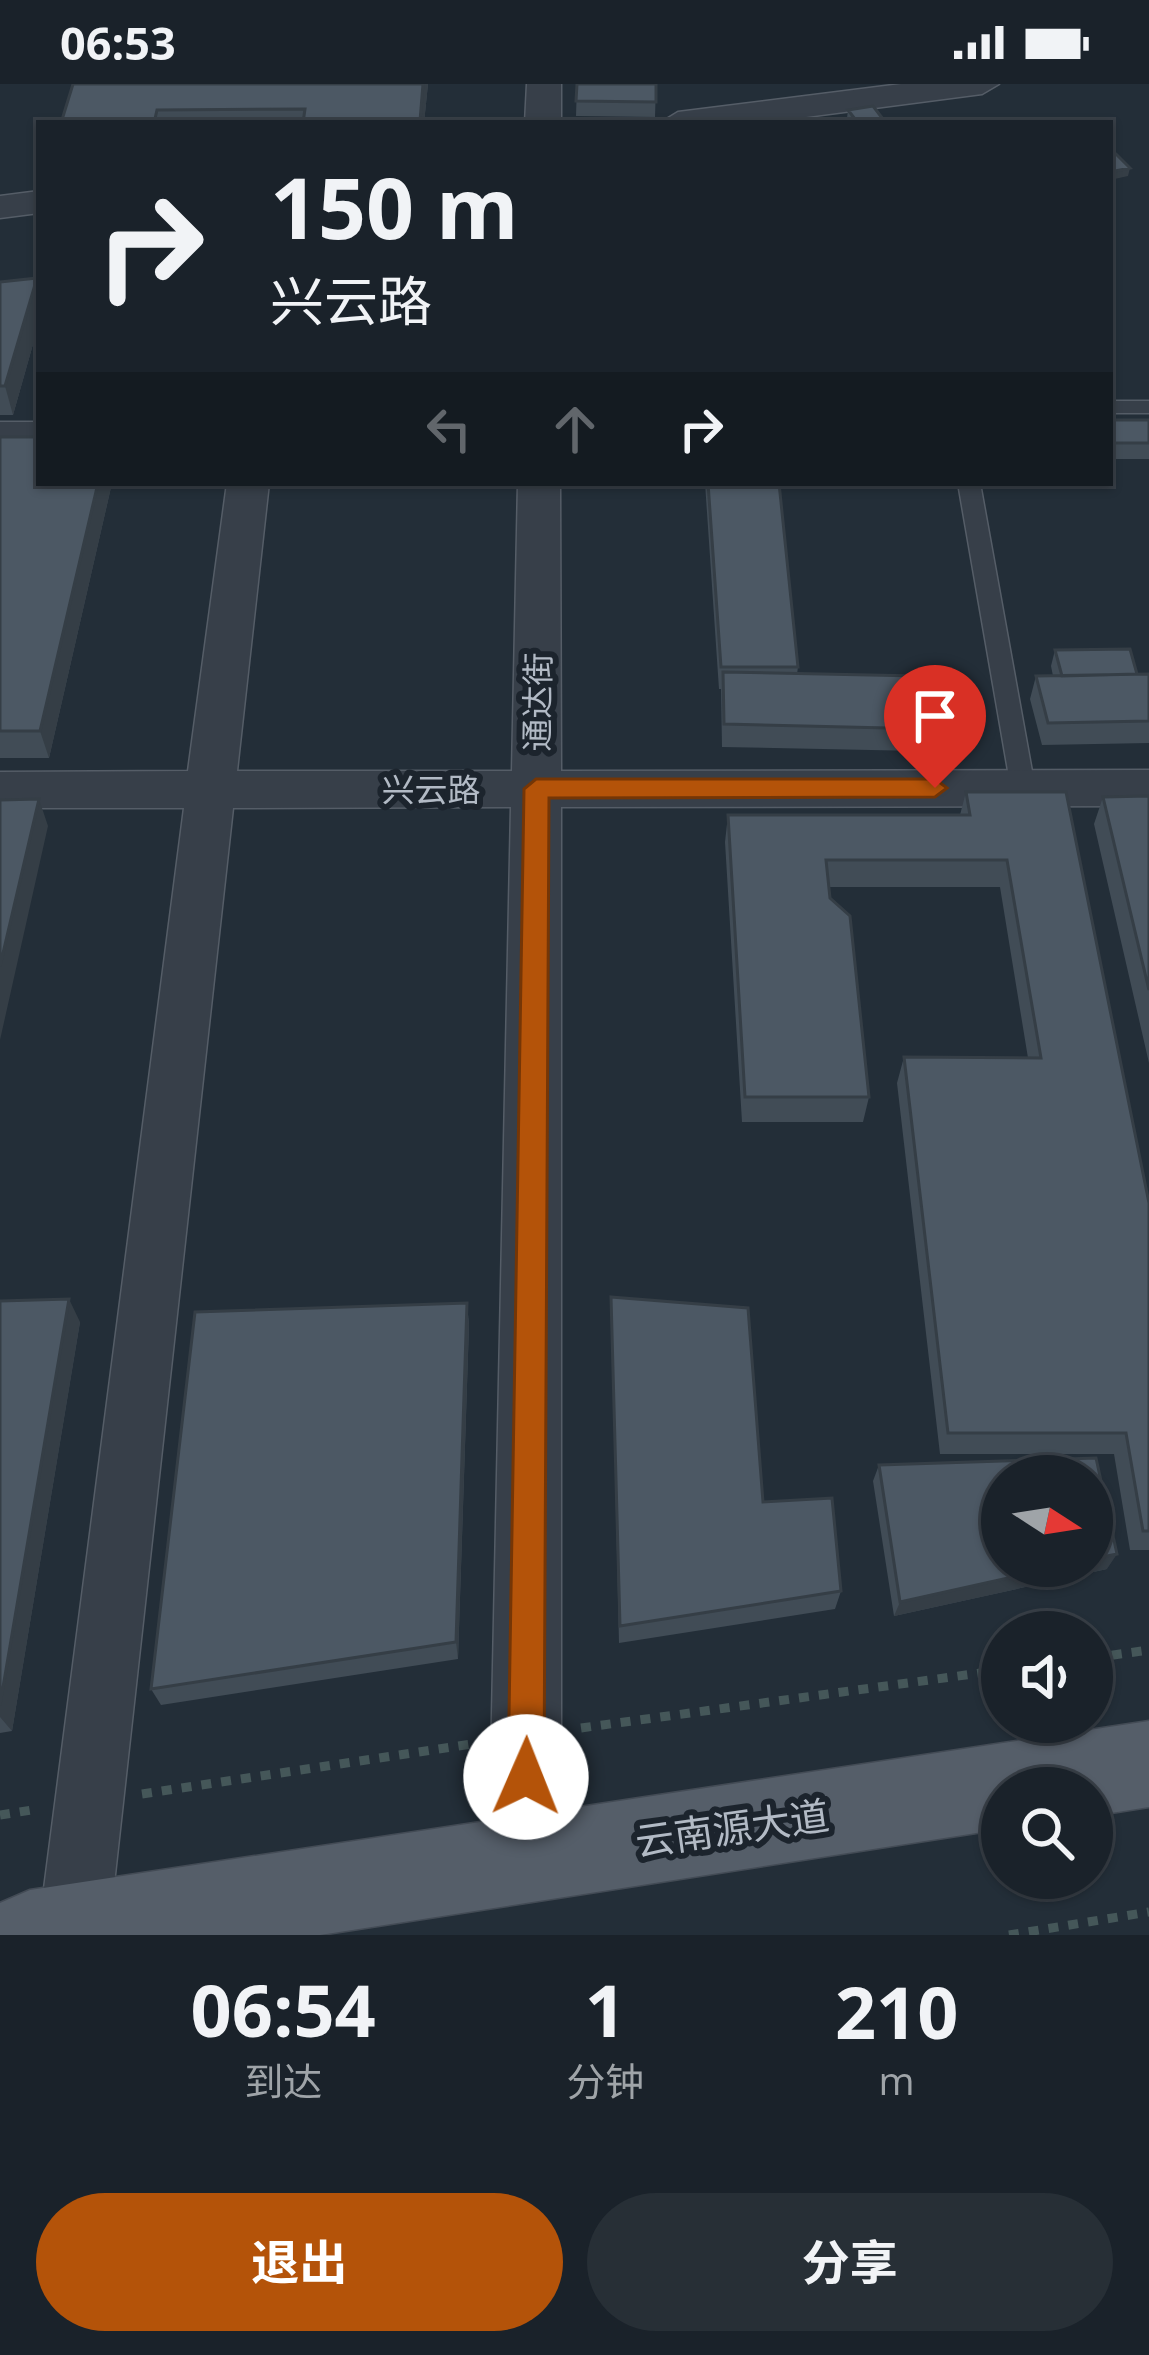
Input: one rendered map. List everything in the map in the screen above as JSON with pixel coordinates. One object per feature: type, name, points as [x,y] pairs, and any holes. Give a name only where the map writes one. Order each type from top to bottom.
[{"type":"main road","name":"云南源大道","points":[[51,1932],[1149,1764]]},
{"type":"street","points":[[543,120],[544,84]]},
{"type":"street","points":[[700,120],[982,84]]},
{"type":"street","points":[[0,207],[36,202]]},
{"type":"street","points":[[0,435],[36,435]]},
{"type":"street","points":[[51,1932],[211,789],[248,486]]},
{"type":"street","name":"通达街","points":[[525,1858],[539,486]]},
{"type":"street","name":"兴云路","points":[[0,790],[1149,788]]},
{"type":"lane","points":[[1113,407],[1149,407]]},
{"type":"lane","points":[[970,486],[1023,788]]},
{"type":"path","points":[[1113,1655],[1149,1650]]},
{"type":"path","points":[[1009,1935],[1149,1912]]},
{"type":"building","points":[[73,84],[423,84],[420,120],[303,120],[305,109],[157,110],[155,120],[62,120]]},
{"type":"building","points":[[577,84],[656,84],[656,102],[576,101]]},
{"type":"building","points":[[873,106],[884,120],[856,120],[848,110]]},
{"type":"building","points":[[1116,154],[1130,168],[1113,171]]},
{"type":"building","points":[[36,278],[5,386],[0,386],[0,282]]},
{"type":"building","points":[[1113,420],[1149,420],[1149,443],[1113,443]]},
{"type":"building","points":[[0,437],[36,437],[36,486],[97,486],[40,731],[0,731]]},
{"type":"building","points":[[708,486],[779,486],[798,667],[721,667]]},
{"type":"building","points":[[1130,649],[1137,674],[1062,676],[1055,650]]},
{"type":"building","points":[[723,672],[965,677],[972,730],[724,724]]},
{"type":"building","points":[[1149,674],[1149,721],[1048,723],[1036,676]]},
{"type":"building","points":[[966,792],[1066,792],[1149,1203],[1149,1531],[1143,1531],[1126,1433],[948,1433],[904,1057],[1041,1058],[1007,860],[826,860],[830,898],[850,916],[869,1097],[745,1097],[728,815],[970,815]]},
{"type":"building","points":[[1149,796],[1149,990],[1103,797]]},
{"type":"building","points":[[39,799],[0,966],[0,800]]},
{"type":"building","points":[[611,1297],[748,1308],[763,1502],[832,1498],[841,1591],[620,1626]]},
{"type":"building","points":[[69,1299],[0,1705],[0,1301]]},
{"type":"building","points":[[467,1303],[456,1642],[151,1689],[195,1312]]},
{"type":"building","points":[[981,1462],[981,1584],[900,1602],[879,1465]]},
{"type":"route","points":[[526,1777],[536,789],[935,788]]}]
